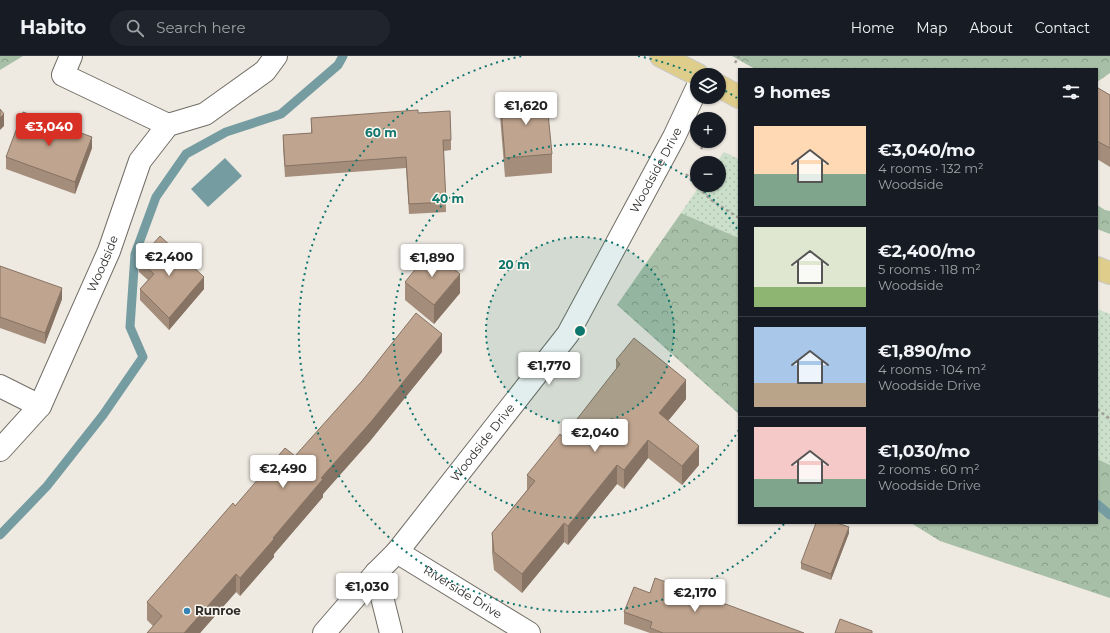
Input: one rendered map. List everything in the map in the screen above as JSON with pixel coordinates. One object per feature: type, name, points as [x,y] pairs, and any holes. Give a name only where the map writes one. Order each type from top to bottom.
[{"type":"main road","points":[[661,56],[690,71]]},
{"type":"main road","points":[[726,90],[738,96]]},
{"type":"main road","points":[[1098,268],[1110,273]]},
{"type":"street","points":[[71,56],[64,75],[168,125],[206,114],[265,71],[276,56]]},
{"type":"street","name":"Woodside Drive","points":[[324,633],[376,573],[397,552],[568,334],[674,137],[690,103]]},
{"type":"street","name":"Woodside","points":[[0,450],[40,406],[109,252],[140,161],[168,125]]},
{"type":"street","points":[[0,386],[40,406]]},
{"type":"street","name":"Riverside Drive","points":[[397,552],[529,633]]},
{"type":"street","points":[[376,573],[391,633]]},
{"type":"path","points":[[734,63],[739,56]]},
{"type":"path","points":[[690,168],[686,174],[690,178]]},
{"type":"path","points":[[703,192],[711,200],[738,217]]},
{"type":"path","points":[[1098,410],[1110,419]]},
{"type":"green space","points":[[0,56],[23,56],[0,70]]},
{"type":"green space","points":[[732,56],[1110,56],[1110,73],[1098,81],[1098,68],[753,68]]},
{"type":"green space","points":[[724,152],[738,159],[738,238],[681,213],[695,192],[726,192],[726,156],[721,156]]},
{"type":"green space","points":[[1098,206],[1110,211],[1110,234],[1098,229]]},
{"type":"green space","points":[[681,213],[738,238],[738,413],[617,305]]},
{"type":"green space","points":[[1098,309],[1110,314],[1110,465],[1098,459]]},
{"type":"green space","points":[[1098,459],[1110,465],[1110,598],[940,541],[913,524],[1098,524]]},
{"type":"water","points":[[225,158],[242,176],[208,207],[191,189]]},
{"type":"building","points":[[1098,88],[1110,95],[1110,148],[1098,142]]},
{"type":"building","points":[[546,93],[552,154],[505,158],[500,97]]},
{"type":"building","points":[[0,109],[4,114],[0,118]]},
{"type":"building","points":[[418,110],[418,113],[450,111],[451,140],[443,140],[446,202],[409,204],[406,157],[285,166],[283,135],[312,133],[311,118]]},
{"type":"building","points":[[23,112],[92,137],[75,182],[6,157]]},
{"type":"building","points":[[160,236],[204,277],[169,318],[140,289],[154,274],[139,260]]},
{"type":"building","points":[[431,250],[460,274],[434,305],[405,282]]},
{"type":"building","points":[[0,266],[62,288],[45,333],[0,317]]},
{"type":"building","points":[[416,313],[442,334],[370,423],[321,478],[323,479],[273,538],[274,539],[240,578],[236,574],[184,633],[147,633],[162,616],[147,602],[233,503],[235,506],[285,448],[295,456],[362,381]]},
{"type":"building","points":[[634,338],[686,380],[659,413],[699,446],[682,466],[648,440],[624,470],[617,465],[568,526],[564,523],[522,574],[494,552],[492,533],[535,481],[527,475],[560,434],[563,437],[620,364],[616,360]]},
{"type":"building","points":[[816,524],[840,524],[849,527],[831,574],[801,563]]},
{"type":"building","points":[[655,578],[804,633],[663,633],[650,628],[652,622],[624,612],[634,587],[650,593]]},
{"type":"building","points":[[840,619],[872,631],[872,633],[835,633]]},
{"type":"waterway","points":[[0,535],[47,486],[103,415],[143,357],[130,327],[135,254],[156,197],[186,154],[226,132],[281,114],[338,65],[343,56]]},
{"type":"waterway","points":[[1098,505],[1110,515]]},
{"type":"place","name":"Runroe","points":[[187,611]]}]
